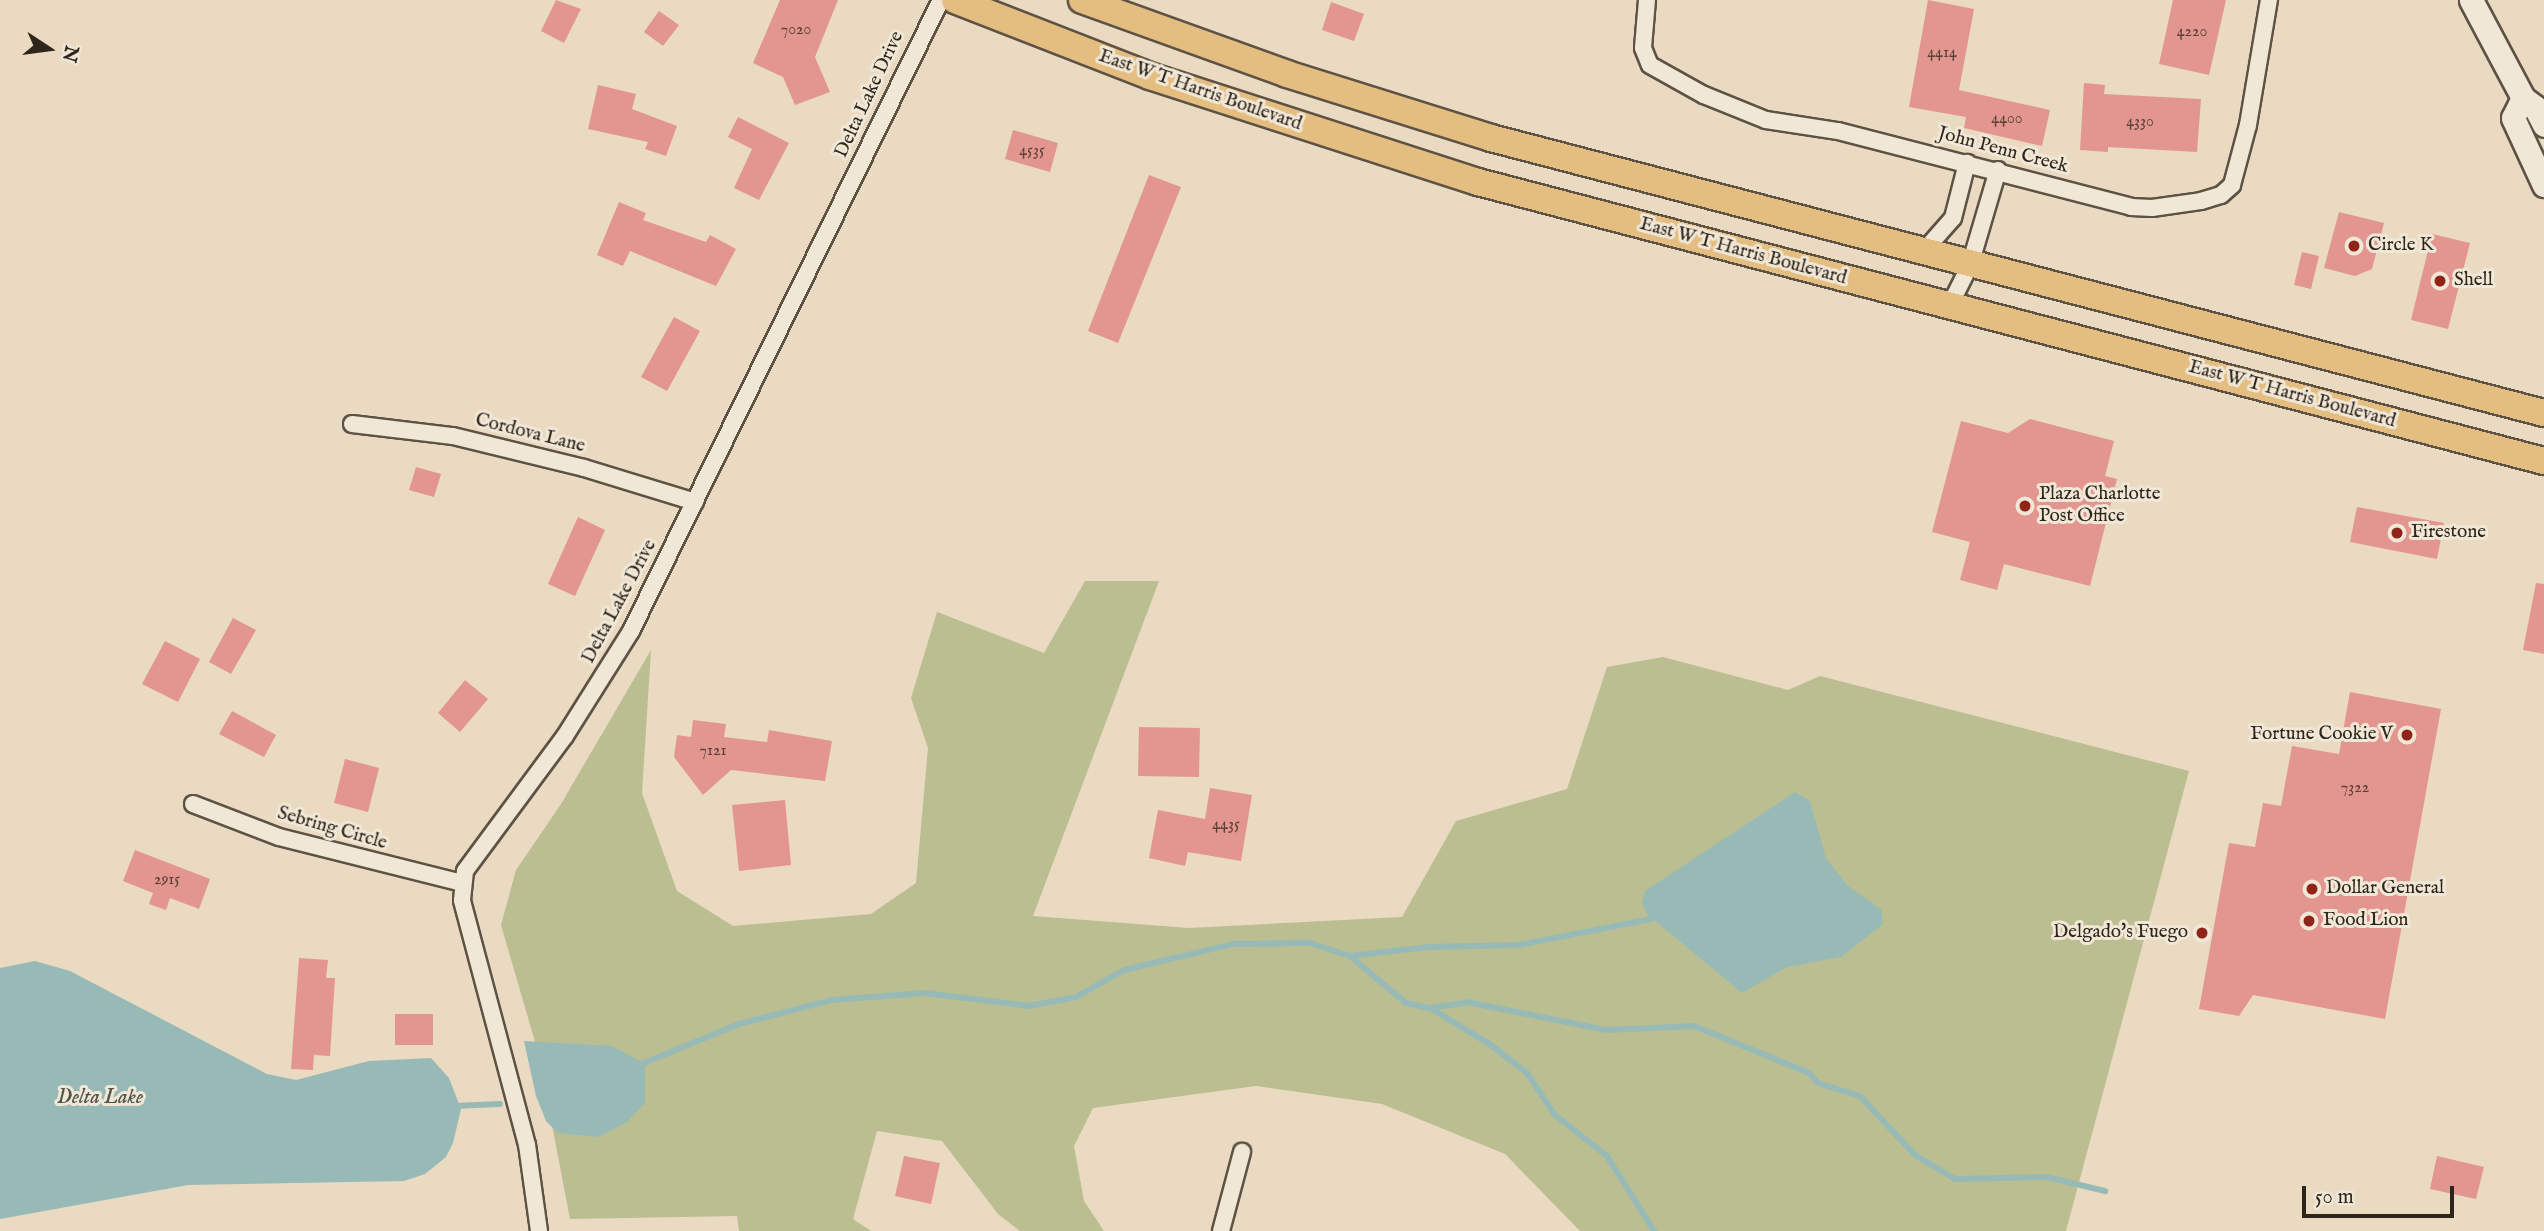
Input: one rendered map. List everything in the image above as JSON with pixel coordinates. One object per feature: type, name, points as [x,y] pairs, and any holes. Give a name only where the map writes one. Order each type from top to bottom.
[{"type":"main road","name":"East W T Harris Boulevard","points":[[955,0],[1150,76],[1478,182],[2544,461]]},
{"type":"main road","points":[[1082,0],[1424,118],[1970,265],[2544,412]]},
{"type":"main road","points":[[2471,0],[2522,98],[2535,107],[2544,125]]},
{"type":"main road","points":[[2522,98],[2513,118],[2544,185]]},
{"type":"street","name":"Delta Lake Drive","points":[[462,883],[469,862],[603,680],[695,502],[941,0]]},
{"type":"street","name":"John Penn Creek","points":[[1647,0],[1643,48],[1650,65],[1673,80],[1766,120],[1838,131],[1998,170],[2131,207],[2178,206],[2221,195],[2232,185],[2242,151],[2269,0]]},
{"type":"street","points":[[1923,252],[1953,219],[1967,163]]},
{"type":"street","points":[[1950,305],[1970,265],[1998,170]]},
{"type":"street","name":"Cordova Lane","points":[[352,424],[453,436],[584,468],[695,502]]},
{"type":"street","name":"Sebring Circle","points":[[194,804],[279,836],[462,883]]},
{"type":"street","points":[[462,883],[462,900],[527,1145],[539,1231]]},
{"type":"street","points":[[1223,1230],[1242,1152]]},
{"type":"green space","points":[[1085,581],[1159,581],[1033,916],[1189,928],[1402,917],[1456,821],[1567,789],[1607,667],[1663,657],[1788,690],[1820,676],[2189,771],[2066,1231],[1580,1231],[1505,1154],[1382,1104],[1256,1086],[1093,1108],[1074,1146],[1084,1201],[1104,1231],[1020,1231],[998,1214],[942,1141],[877,1131],[853,1219],[871,1231],[739,1231],[737,1216],[570,1219],[538,1052],[501,925],[516,870],[561,804],[651,650],[642,793],[677,891],[733,926],[871,914],[916,883],[928,748],[911,698],[937,612],[1044,653]]},
{"type":"water","points":[[1795,792],[1810,801],[1826,858],[1848,886],[1881,909],[1883,924],[1841,957],[1787,967],[1742,993],[1647,914],[1642,903],[1645,891]]},
{"type":"water","name":"Delta Lake","points":[[35,961],[70,971],[267,1074],[296,1080],[369,1061],[431,1058],[449,1078],[461,1109],[453,1143],[446,1157],[425,1174],[404,1181],[188,1185],[0,1219],[0,968]]},
{"type":"water","points":[[524,1041],[612,1046],[645,1064],[645,1103],[627,1122],[599,1137],[558,1133],[546,1121],[536,1096]]},
{"type":"building","points":[[556,0],[581,9],[564,43],[541,31]]},
{"type":"building","points":[[780,0],[838,0],[815,57],[830,92],[795,105],[783,77],[753,63]]},
{"type":"building","points":[[1928,0],[1974,9],[1959,90],[2050,110],[2042,146],[1964,128],[1966,117],[1909,107]]},
{"type":"building","points":[[2173,0],[2226,0],[2209,75],[2159,64]]},
{"type":"building","points":[[1331,2],[1364,14],[1354,41],[1322,30]]},
{"type":"building","points":[[659,11],[679,25],[663,46],[644,32]]},
{"type":"building","points":[[2084,83],[2105,85],[2104,94],[2201,99],[2197,152],[2108,147],[2108,152],[2080,150]]},
{"type":"building","points":[[598,85],[636,94],[632,109],[677,126],[666,156],[645,149],[648,142],[588,129]]},
{"type":"building","points":[[738,117],[789,143],[759,200],[734,188],[752,149],[728,137]]},
{"type":"building","points":[[1013,130],[1058,143],[1050,172],[1005,159]]},
{"type":"building","points":[[1149,175],[1181,187],[1118,343],[1088,331]]},
{"type":"building","points":[[619,202],[646,213],[643,220],[706,242],[710,235],[736,249],[716,286],[630,251],[623,266],[597,255]]},
{"type":"building","name":"Circle K","points":[[2339,212],[2384,223],[2372,269],[2355,276],[2324,268]]},
{"type":"building","name":"Shell","points":[[2432,234],[2470,243],[2448,329],[2411,320]]},
{"type":"building","points":[[2302,252],[2319,256],[2311,289],[2294,285]]},
{"type":"building","points":[[674,317],[700,331],[667,391],[641,377]]},
{"type":"building","name":"Plaza Charlotte Post Office","points":[[2030,419],[2114,441],[2105,476],[2117,479],[2090,586],[2004,564],[1997,590],[1960,580],[1970,542],[1932,532],[1961,421],[2008,433]]},
{"type":"building","points":[[416,467],[441,474],[434,497],[409,490]]},
{"type":"building","name":"Firestone","points":[[2357,507],[2444,523],[2437,559],[2350,542]]},
{"type":"building","points":[[578,517],[605,530],[575,596],[548,584]]},
{"type":"building","points":[[2536,583],[2544,584],[2544,654],[2523,650]]},
{"type":"building","points":[[233,618],[256,630],[231,674],[209,662]]},
{"type":"building","points":[[165,641],[200,659],[178,702],[142,684]]},
{"type":"building","points":[[465,680],[488,699],[460,732],[438,713]]},
{"type":"building","name":"Food Lion","points":[[2350,692],[2441,709],[2385,1019],[2253,995],[2239,1016],[2199,1009],[2229,843],[2255,847],[2263,803],[2281,806],[2292,746],[2339,754]]},
{"type":"building","points":[[232,711],[276,735],[264,757],[219,734]]},
{"type":"building","points":[[693,720],[726,724],[724,737],[767,742],[769,730],[832,741],[825,781],[731,770],[703,795],[674,757],[677,735],[691,737]]},
{"type":"building","points":[[1139,727],[1200,728],[1199,777],[1138,776]]},
{"type":"building","points":[[345,759],[379,768],[368,812],[334,803]]},
{"type":"building","points":[[1210,788],[1252,795],[1241,861],[1188,852],[1185,866],[1149,858],[1158,810],[1205,819]]},
{"type":"building","points":[[785,800],[791,865],[739,871],[732,805]]},
{"type":"building","points":[[135,850],[210,879],[199,909],[170,898],[166,910],[149,904],[153,893],[123,881]]},
{"type":"building","points":[[299,958],[328,960],[326,978],[335,978],[330,1056],[314,1055],[313,1070],[291,1069]]},
{"type":"building","points":[[395,1014],[433,1014],[433,1045],[395,1045]]},
{"type":"building","points":[[904,1156],[940,1163],[931,1204],[895,1196]]},
{"type":"building","points":[[2437,1156],[2484,1167],[2476,1199],[2430,1189]]},
{"type":"waterway","points":[[1350,956],[1427,947],[1519,945],[1652,919]]},
{"type":"waterway","points":[[639,1065],[739,1024],[832,1000],[925,993],[1029,1006],[1076,997],[1124,970],[1233,944],[1310,943],[1350,956],[1406,1003],[1430,1008],[1488,1043],[1527,1073],[1555,1115],[1607,1156],[1654,1231]]},
{"type":"waterway","points":[[1431,1008],[1467,1002],[1606,1030],[1694,1026],[1809,1073],[1818,1083],[1860,1096],[1915,1155],[1955,1179],[2047,1177],[2105,1191]]},
{"type":"waterway","points":[[454,1106],[500,1104]]},
{"type":"place","name":"Circle K","points":[[2354,246]]},
{"type":"place","name":"Shell","points":[[2440,281]]},
{"type":"place","name":"Plaza Charlotte Post Office","points":[[2025,506]]},
{"type":"place","name":"Firestone","points":[[2397,533]]},
{"type":"place","name":"Fortune Cookie V","points":[[2407,735]]},
{"type":"place","name":"Dollar General","points":[[2312,889]]},
{"type":"place","name":"Food Lion","points":[[2309,921]]},
{"type":"place","name":"Delgado's Fuego","points":[[2202,933]]}]
